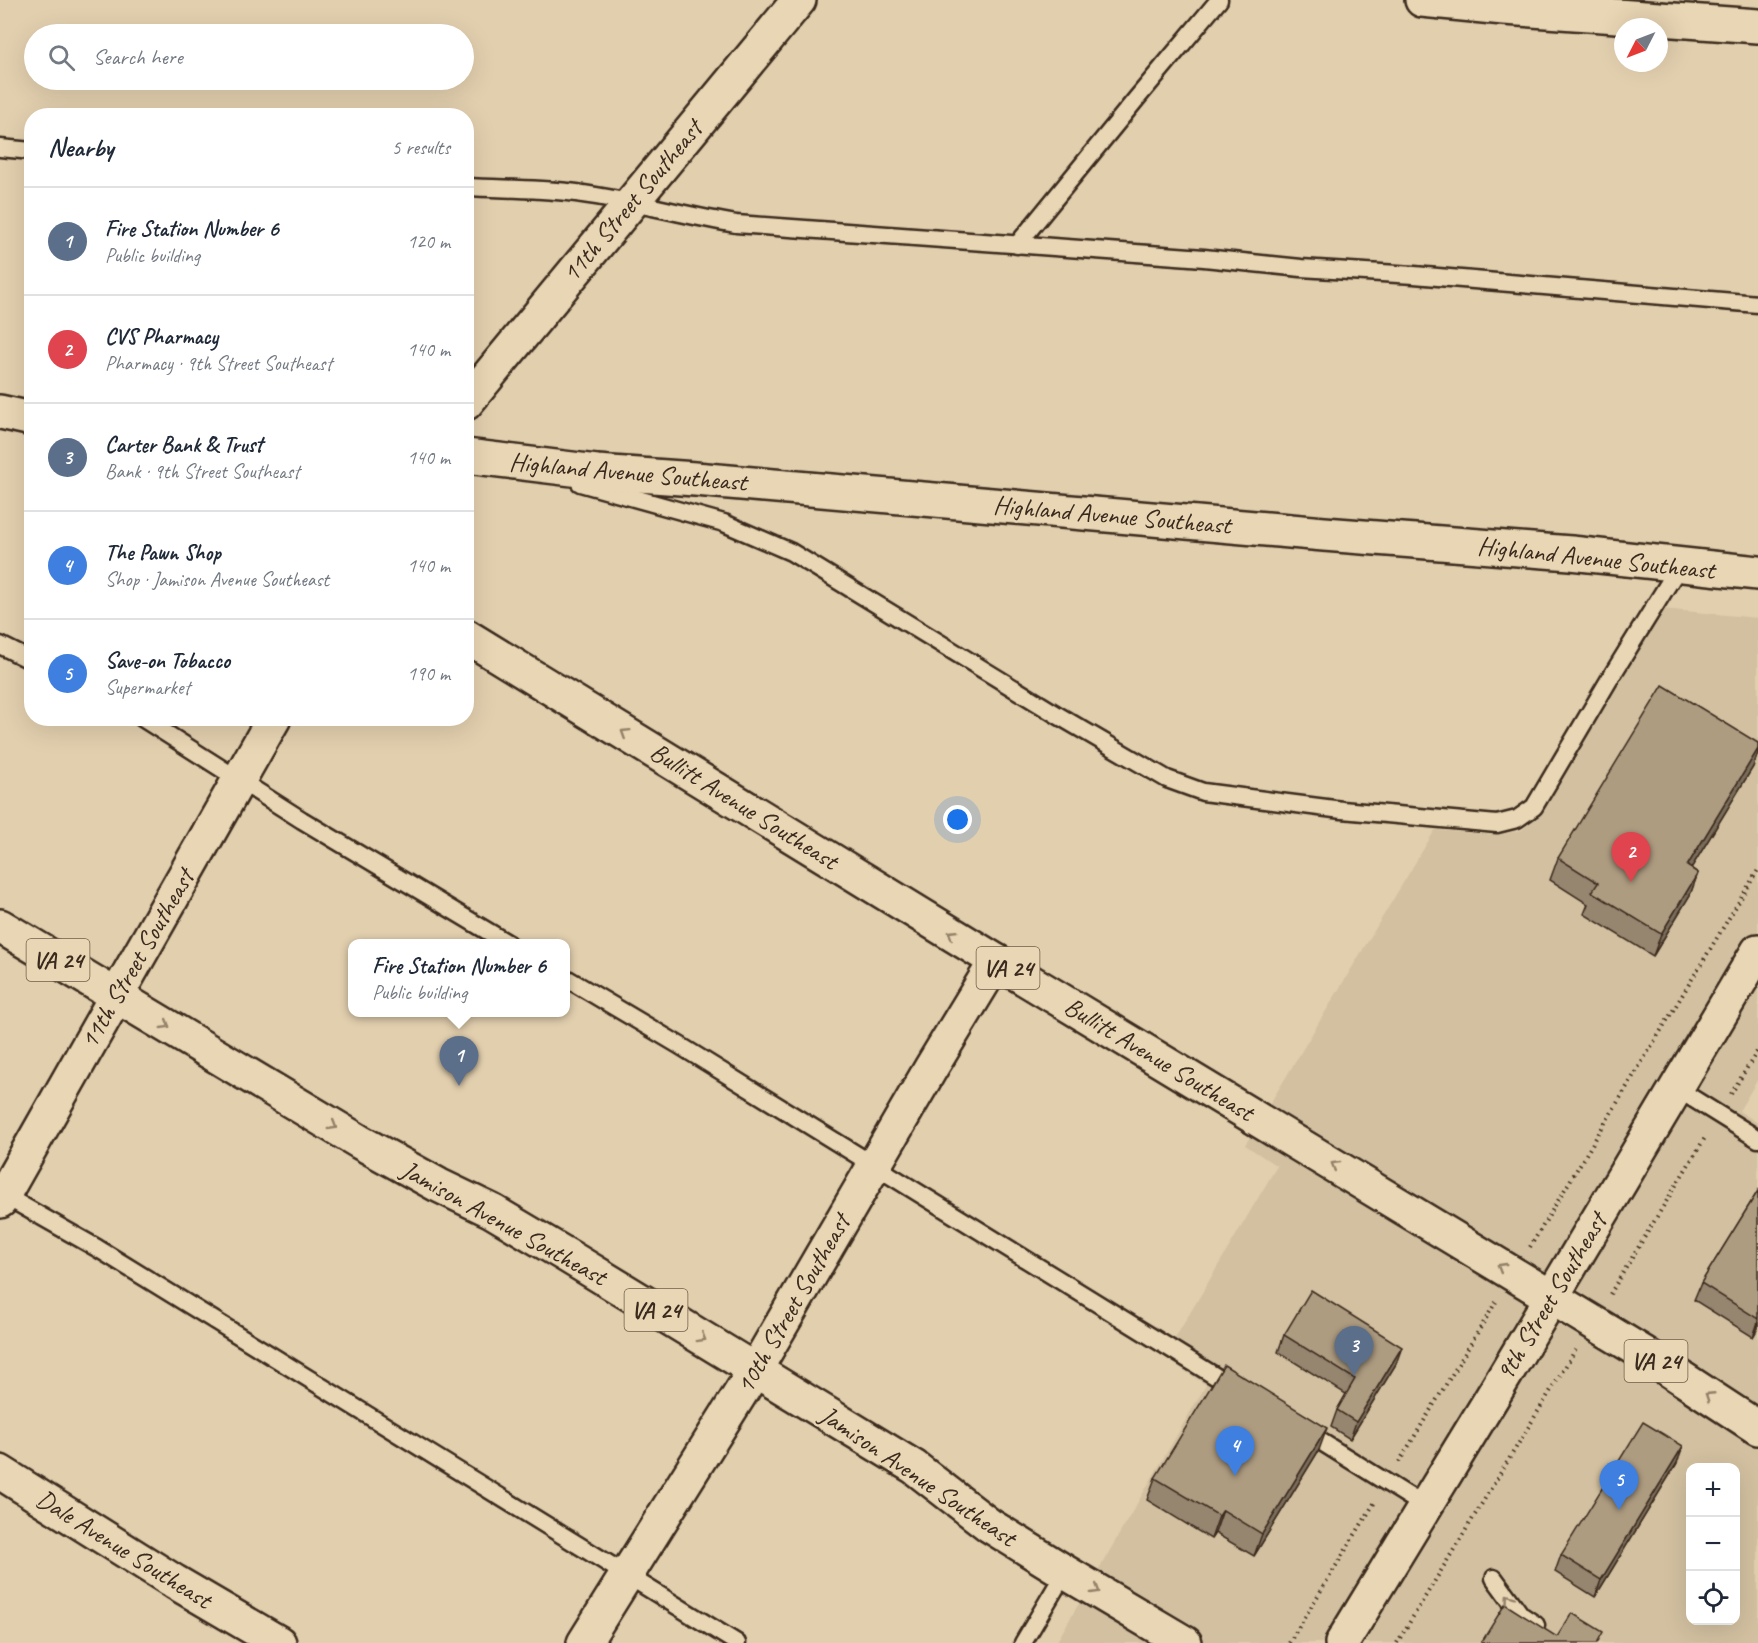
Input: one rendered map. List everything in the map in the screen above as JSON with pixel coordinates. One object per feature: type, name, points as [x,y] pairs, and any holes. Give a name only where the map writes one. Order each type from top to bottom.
[{"type":"street","name":"11th Street Southeast","points":[[474,393],[800,0]]},
{"type":"street","points":[[1422,0],[1758,26]]},
{"type":"street","points":[[0,412],[24,417]]},
{"type":"street","name":"Highland Avenue Southeast","points":[[474,457],[597,472],[695,478],[1324,534],[1571,553],[1758,573]]},
{"type":"street","name":"Bullitt Avenue Southeast","points":[[474,641],[1641,1352],[1758,1428]]},
{"type":"street","name":"11th Street Southeast","points":[[1,1196],[269,726]]},
{"type":"street","name":"Jamison Avenue Southeast","points":[[0,926],[360,1142],[438,1185],[492,1211],[755,1370],[914,1467],[989,1525],[1185,1643]]},
{"type":"street","name":"9th Street Southeast","points":[[1342,1643],[1426,1507],[1758,951]]},
{"type":"street","name":"10th Street Southeast","points":[[584,1643],[755,1370],[996,961]]},
{"type":"street","name":"Dale Avenue Southeast","points":[[0,1472],[176,1582],[279,1643]]},
{"type":"lane","points":[[1017,245],[1219,0]]},
{"type":"lane","points":[[0,148],[24,150]]},
{"type":"lane","points":[[474,187],[568,192],[736,224],[1204,258],[1301,268],[1414,275],[1758,304]]},
{"type":"lane","points":[[503,461],[724,523],[791,552],[1059,717],[1167,779],[1203,792],[1342,810],[1461,821],[1497,824],[1517,819],[1534,807],[1680,565]]},
{"type":"lane","points":[[0,645],[24,657]]},
{"type":"lane","points":[[155,726],[501,939]]},
{"type":"lane","points":[[570,980],[874,1165],[1246,1396]]},
{"type":"lane","points":[[1676,1088],[1758,1138]]},
{"type":"lane","points":[[1,1196],[98,1248],[737,1643]]},
{"type":"lane","points":[[1285,1420],[1426,1507]]},
{"type":"lane","points":[[1023,1643],[1065,1572]]},
{"type":"lane","points":[[1494,1578],[1521,1615],[1550,1633]]},
{"type":"shaded area","points":[[1663,609],[1758,618],[1758,1079],[1739,1111],[1758,1123],[1758,1643],[1056,1643],[1206,1385],[1164,1357],[1277,1166],[1245,1145],[1435,830],[1498,835],[1522,830],[1544,810]]},
{"type":"building","points":[[1663,685],[1758,743],[1758,749],[1687,866],[1698,873],[1661,934],[1592,892],[1598,883],[1558,858]]},
{"type":"building","points":[[1758,1191],[1758,1319],[1701,1283]]},
{"type":"building","points":[[1311,1290],[1402,1347],[1356,1422],[1337,1410],[1355,1379],[1284,1335]]},
{"type":"building","points":[[1224,1365],[1327,1428],[1262,1534],[1223,1510],[1219,1516],[1155,1478]]},
{"type":"building","points":[[1643,1422],[1683,1446],[1601,1580],[1561,1555]]},
{"type":"building","points":[[1505,1604],[1557,1637],[1572,1613],[1603,1632],[1597,1643],[1481,1643]]},
{"type":"place","name":"CVS Pharmacy","points":[[1631,882]]},
{"type":"place","name":"Fire Station Number 6","points":[[459,1086]]},
{"type":"place","name":"Carter Bank & Trust","points":[[1354,1376]]},
{"type":"place","name":"The Pawn Shop","points":[[1235,1476]]},
{"type":"place","name":"Save-on Tobacco","points":[[1619,1510]]}]
